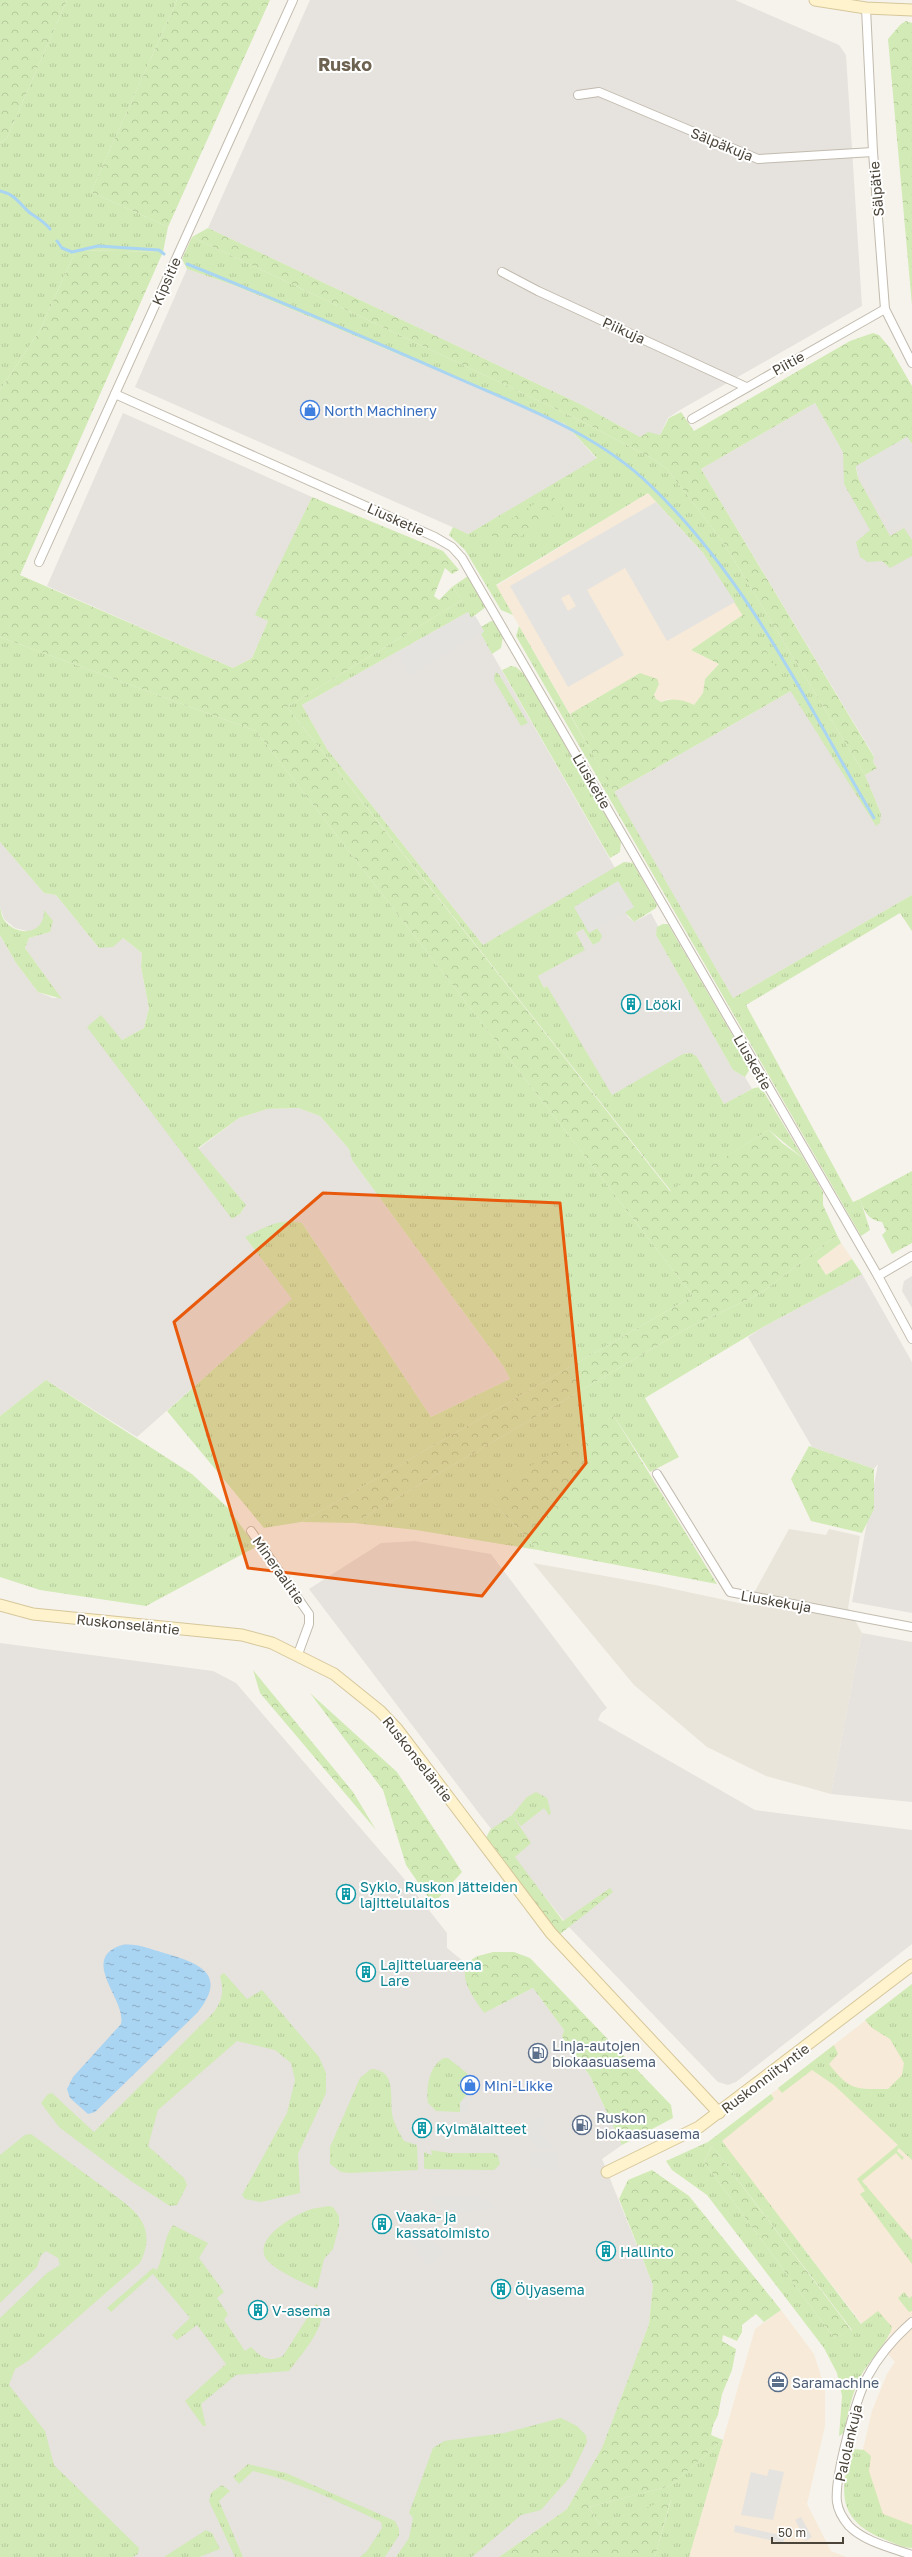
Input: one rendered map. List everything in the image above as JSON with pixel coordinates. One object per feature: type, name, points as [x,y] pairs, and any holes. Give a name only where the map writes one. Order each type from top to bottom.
[{"type":"street","name":"Kipsitie","points":[[39,562],[293,0]]},
{"type":"street","points":[[815,0],[866,8],[912,10]]},
{"type":"street","name":"Sälpätie","points":[[866,8],[873,152],[885,309],[912,363]]},
{"type":"street","name":"Sälpäkuja","points":[[578,95],[599,92],[758,159],[873,152]]},
{"type":"street","name":"Piikuja","points":[[502,272],[538,291],[746,387]]},
{"type":"street","name":"Piitie","points":[[692,420],[746,387],[885,309]]},
{"type":"street","name":"Liusketie","points":[[114,394],[435,537],[452,547],[462,558],[878,1276],[912,1339]]},
{"type":"street","points":[[878,1276],[912,1256]]},
{"type":"street","name":"Liuskekuja","points":[[657,1474],[730,1592],[912,1627]]},
{"type":"street","name":"Mineraalitie","points":[[251,1531],[309,1614],[309,1624],[298,1654]]},
{"type":"street","name":"Ruskonseläntie","points":[[0,1605],[33,1614],[242,1635],[277,1644],[334,1674],[380,1711],[551,1933],[719,2113]]},
{"type":"street","name":"Ruskonniityntie","points":[[607,2172],[699,2127],[912,1966]]},
{"type":"street","name":"Palolankuja","points":[[912,2322],[888,2345],[867,2377],[859,2396],[836,2494],[840,2510],[848,2525],[864,2536],[912,2555]]},
{"type":"highlighted area","points":[[323,1193],[560,1203],[586,1463],[482,1596],[248,1568],[174,1322]]},
{"type":"shaded area","points":[[310,0],[735,0],[839,45],[846,55],[862,306],[680,410],[668,418],[660,435],[640,437],[580,404],[208,228]]},
{"type":"shaded area","points":[[187,269],[236,286],[565,424],[597,459],[468,534],[135,387]]},
{"type":"shaded area","points":[[815,403],[858,477],[856,466],[912,444],[912,895],[733,998],[614,792],[791,691],[876,825],[881,814],[865,775],[877,768],[873,762],[874,756],[701,469]]},
{"type":"shaded area","points":[[123,413],[312,497],[256,615],[268,621],[252,658],[233,668],[47,586]]},
{"type":"shaded area","points":[[907,437],[912,444],[912,518],[892,530],[856,466]]},
{"type":"shaded area","points":[[648,493],[703,553],[744,614],[691,650],[719,664],[705,679],[703,693],[694,705],[668,699],[661,702],[656,699],[654,695],[659,684],[640,673],[570,714],[496,586]]},
{"type":"shaded area","points":[[656,502],[703,553],[735,602],[667,641],[625,568],[587,590],[624,655],[568,687],[510,586]],"holes":[[[569,594],[576,606],[568,611],[561,598]]]},
{"type":"shaded area","points":[[468,612],[471,618],[475,616],[484,631],[481,634],[615,868],[483,945],[327,749],[302,705]]},
{"type":"shaded area","points":[[468,612],[471,618],[475,616],[484,631],[410,676],[397,653]]},
{"type":"shaded area","points":[[0,842],[44,893],[56,895],[99,948],[123,938],[142,953],[141,967],[149,1008],[144,1028],[122,1040],[101,1016],[232,1219],[240,1214],[246,1205],[198,1149],[239,1118],[267,1109],[298,1108],[320,1116],[349,1149],[352,1160],[504,1367],[510,1379],[431,1417],[302,1223],[245,1237],[293,1299],[137,1437],[46,1380],[0,1416],[0,935],[16,963],[38,992],[53,998],[61,998],[25,948],[29,938],[50,932],[44,911],[44,919],[38,928],[31,932],[15,928],[4,919],[0,907]]},
{"type":"shaded area","points":[[618,881],[628,917],[634,922],[651,913],[658,926],[656,935],[733,1070],[745,1077],[752,1089],[724,1104],[697,1057],[687,1053],[612,1095],[598,1075],[547,986],[544,988],[538,976],[584,950],[576,933],[583,929],[593,945],[597,928],[589,933]]},
{"type":"shaded area","points":[[618,881],[634,907],[589,933],[574,907]]},
{"type":"shaded area","points":[[841,1243],[852,1259],[826,1275],[817,1261]]},
{"type":"shaded area","points":[[862,1274],[912,1362],[912,1613],[852,1602],[878,1464],[874,1469],[812,1447],[748,1337],[763,1327]]},
{"type":"shaded area","points":[[912,1276],[912,1308],[902,1291],[904,1281]]},
{"type":"shaded area","points":[[789,1529],[826,1535],[829,1529],[860,1536],[848,1608],[862,1633],[831,1794],[766,1776],[707,1747],[634,1685],[533,1563],[655,1585],[753,1606],[755,1591]]},
{"type":"shaded area","points":[[415,1541],[491,1554],[607,1708],[601,1713],[598,1720],[755,1810],[912,1830],[912,1944],[736,2082],[728,2085],[718,2082],[569,1927],[481,1816],[309,1589],[381,1543]]},
{"type":"shaded area","points":[[862,1633],[912,1642],[912,1802],[831,1794]]},
{"type":"shaded area","points":[[0,1643],[213,1671],[236,1683],[406,1881],[447,1933],[447,1948],[469,1966],[494,2008],[533,1988],[564,2030],[562,2038],[590,2076],[622,2145],[602,2159],[653,2285],[649,2324],[602,2449],[567,2509],[499,2557],[0,2557]]},
{"type":"shaded area","points":[[912,1984],[912,2538],[885,2527],[857,2474],[872,2411],[887,2374],[895,2362],[881,2346],[891,2334],[862,2324],[721,2141],[774,2099],[771,2094]]},
{"type":"shaded area","points":[[469,2092],[474,2097],[468,2104],[468,2113],[460,2112],[460,2103]]},
{"type":"shaded area","points":[[546,2115],[541,2134],[555,2150],[538,2149],[527,2138],[531,2120]]},
{"type":"shaded area","points":[[530,2151],[559,2152],[559,2170],[530,2169]]},
{"type":"shaded area","points":[[479,2195],[497,2208],[447,2214],[429,2202],[429,2197]]},
{"type":"shaded area","points":[[426,2228],[445,2253],[427,2266],[408,2241]]},
{"type":"shaded area","points":[[781,2310],[814,2354],[825,2389],[825,2426],[807,2504],[831,2551],[846,2557],[689,2557],[755,2329]]},
{"type":"shaded area","points":[[769,2469],[784,2472],[773,2520],[741,2515],[751,2472],[767,2476]]},
{"type":"shaded area","points":[[801,2517],[812,2537],[806,2541],[795,2520]]},
{"type":"shaded area","points":[[735,2525],[785,2536],[783,2543],[734,2532]]},
{"type":"green space","points":[[0,0],[67,0],[7,138],[0,143]]},
{"type":"green space","points":[[67,0],[177,0],[91,192],[168,227],[163,252],[76,250],[40,330],[0,390],[0,143],[7,138]]},
{"type":"green space","points":[[177,0],[270,0],[168,227],[91,192]]},
{"type":"green space","points":[[906,21],[912,23],[912,305],[888,39],[900,25]]},
{"type":"green space","points":[[208,228],[580,404],[640,437],[648,432],[660,435],[669,418],[681,412],[694,431],[850,341],[873,333],[879,335],[890,348],[912,386],[912,444],[907,437],[856,467],[858,478],[890,536],[904,528],[912,540],[912,556],[890,568],[882,561],[868,562],[860,557],[856,542],[870,530],[844,484],[843,452],[815,403],[701,469],[874,757],[873,762],[877,768],[865,775],[721,539],[667,469],[652,458],[573,417],[192,237]]},
{"type":"green space","points":[[192,237],[573,417],[652,458],[667,469],[721,539],[865,775],[881,814],[880,823],[876,826],[703,553],[648,493],[496,585],[513,615],[501,610],[465,550],[449,535],[453,527],[468,534],[597,458],[565,424],[236,286],[187,269],[182,259]]},
{"type":"green space","points":[[76,250],[163,252],[20,575],[233,668],[252,658],[268,621],[255,615],[312,497],[443,551],[459,570],[452,574],[445,568],[434,596],[439,600],[452,587],[462,600],[287,707],[670,1191],[769,1130],[782,1143],[804,1159],[823,1192],[823,1205],[837,1235],[761,1293],[684,1330],[354,1523],[301,1522],[693,1296],[256,731],[0,637],[0,390],[40,330]]},
{"type":"green space","points":[[545,497],[553,497],[565,509],[510,543],[500,542],[491,535],[495,529]]},
{"type":"green space","points":[[468,576],[486,607],[471,618],[468,612],[302,705],[327,749],[483,945],[624,862],[633,863],[657,905],[656,908],[634,922],[625,912],[633,907],[589,932],[597,928],[602,936],[600,941],[593,945],[583,929],[576,933],[585,950],[538,976],[544,988],[547,986],[612,1095],[683,1054],[691,1053],[697,1057],[724,1104],[754,1088],[761,1087],[804,1159],[769,1130],[671,1191],[287,707],[462,600],[452,587]]},
{"type":"green space","points":[[744,614],[791,691],[614,792],[570,714],[640,673],[657,679],[659,684],[654,695],[656,699],[661,702],[665,700],[678,700],[694,705],[703,693],[705,679],[719,664],[691,650]]},
{"type":"green space","points":[[491,621],[494,621],[503,637],[501,648],[492,654],[481,634],[484,631],[481,627]]},
{"type":"green space","points":[[519,626],[733,998],[912,895],[912,931],[900,913],[746,1005],[853,1202],[860,1199],[870,1230],[861,1236],[516,636]]},
{"type":"green space","points":[[0,637],[256,731],[693,1296],[301,1522],[264,1528],[167,1411],[292,1299],[245,1237],[280,1222],[287,1221],[302,1223],[431,1417],[510,1379],[504,1367],[352,1160],[349,1149],[320,1116],[298,1108],[267,1109],[239,1118],[198,1148],[246,1205],[240,1214],[232,1219],[87,1027],[101,1015],[122,1040],[144,1028],[149,1008],[141,967],[142,953],[123,938],[113,947],[99,948],[56,895],[44,893],[0,842]]},
{"type":"green space","points":[[511,666],[516,667],[524,674],[621,841],[620,852],[610,858],[502,670]]},
{"type":"green space","points":[[495,673],[498,673],[528,723],[521,726],[494,680]]},
{"type":"green space","points":[[0,907],[4,920],[10,926],[23,931],[30,931],[40,924],[43,918],[44,910],[53,921],[50,932],[29,938],[25,948],[62,999],[38,992],[16,963],[0,935]]},
{"type":"green space","points":[[663,924],[668,924],[751,1067],[745,1077],[733,1070],[656,935],[657,927]]},
{"type":"green space","points":[[912,1171],[912,1243],[892,1254],[882,1235],[886,1231],[882,1222],[873,1219],[867,1214],[860,1199]]},
{"type":"green space","points":[[837,1235],[841,1243],[817,1261],[826,1275],[852,1259],[862,1274],[763,1327],[645,1398],[679,1457],[650,1472],[614,1416],[490,1499],[538,1550],[416,1530],[354,1523],[684,1330],[761,1293]]},
{"type":"green space","points":[[46,1380],[192,1474],[228,1508],[255,1545],[254,1548],[146,1606],[40,1590],[0,1577],[0,1416]]},
{"type":"green space","points":[[614,1416],[717,1584],[538,1550],[490,1499],[505,1481]]},
{"type":"green space","points":[[809,1446],[874,1469],[874,1509],[862,1533],[811,1521],[791,1479]]},
{"type":"green space","points":[[253,1670],[353,1792],[376,1830],[260,1693]]},
{"type":"green space","points":[[310,1693],[397,1772],[462,1872],[433,1904],[406,1865],[383,1790]]},
{"type":"green space","points":[[536,1792],[547,1798],[551,1813],[549,1815],[544,1808],[521,1826],[512,1815],[527,1797]]},
{"type":"green space","points":[[512,1815],[531,1843],[515,1857],[563,1921],[610,1888],[613,1892],[559,1935],[486,1838],[490,1830]]},
{"type":"green space","points":[[493,1952],[514,1952],[530,1958],[671,2105],[673,2118],[622,2145],[590,2076],[562,2037],[564,2030],[533,1988],[484,2013],[467,1986],[465,1971],[468,1964],[474,1958]]},
{"type":"green space","points":[[224,1973],[247,1999],[262,1990],[319,2057],[326,2073],[326,2093],[298,2154],[300,2193],[261,2202],[245,2199],[242,2195],[287,2113],[295,2080],[291,2063],[275,2050],[237,2041],[158,2110],[148,2146],[184,2178],[187,2185],[177,2205],[170,2206],[131,2181],[59,2127],[41,2103],[48,2094],[52,2093],[94,2132],[214,2012],[221,1999],[222,1986],[220,1976]]},
{"type":"green space","points":[[912,1984],[912,2160],[899,2148],[897,2151],[904,2158],[902,2160],[896,2153],[862,2181],[912,2240],[912,2264],[860,2194],[865,2191],[857,2179],[898,2145],[834,2085],[812,2070],[782,2093],[778,2088],[834,2045],[838,2054],[829,2064],[848,2084],[854,2087],[868,2089],[888,2089],[902,2075],[904,2063],[890,2039],[872,2028],[865,2020]]},
{"type":"green space","points":[[444,2058],[448,2058],[468,2074],[459,2083],[469,2092],[460,2103],[460,2112],[436,2111],[428,2103],[428,2084],[432,2071],[439,2061]]},
{"type":"green space","points":[[371,2069],[380,2071],[386,2075],[389,2080],[393,2118],[404,2141],[417,2145],[418,2170],[350,2173],[341,2172],[330,2164],[330,2147],[360,2078]]},
{"type":"green space","points":[[771,2094],[774,2099],[722,2141],[861,2324],[878,2311],[892,2327],[887,2338],[862,2374],[851,2403],[844,2433],[839,2436],[842,2396],[837,2373],[824,2348],[707,2195],[672,2170],[666,2161],[708,2142]],"holes":[[[712,2146],[852,2330],[834,2338],[704,2162]]]},
{"type":"green space","points":[[31,2134],[132,2209],[142,2223],[147,2237],[144,2254],[140,2263],[28,2361],[15,2369],[9,2385],[45,2431],[54,2465],[139,2548],[138,2554],[133,2557],[0,2557],[0,2318],[47,2273],[60,2265],[58,2258],[46,2251],[41,2255],[37,2267],[0,2303],[0,2155],[25,2135]]},
{"type":"green space","points":[[712,2146],[852,2331],[834,2338],[704,2162]]},
{"type":"green space","points":[[431,2150],[449,2153],[494,2153],[498,2156],[500,2164],[494,2170],[426,2169],[424,2168],[424,2152],[432,2155]]},
{"type":"green space","points":[[652,2170],[689,2196],[781,2310],[764,2322],[756,2314],[742,2325],[742,2332],[737,2341],[723,2335],[722,2341],[736,2349],[732,2370],[722,2394],[718,2415],[713,2425],[711,2435],[723,2440],[670,2486],[589,2507],[599,2524],[671,2499],[655,2557],[499,2557],[567,2509],[602,2448],[649,2324],[653,2285],[619,2199],[628,2180]]},
{"type":"green space","points":[[328,2206],[333,2207],[339,2216],[339,2226],[333,2249],[324,2259],[317,2289],[289,2276],[274,2266],[265,2257],[264,2250],[265,2243],[270,2236],[283,2224],[307,2211]]},
{"type":"green space","points":[[173,2225],[208,2243],[199,2258],[224,2292],[217,2298],[228,2314],[224,2320],[245,2351],[251,2347],[258,2354],[269,2359],[283,2356],[316,2304],[321,2310],[321,2318],[313,2338],[289,2371],[236,2375],[201,2404],[206,2426],[203,2426],[185,2401],[226,2364],[197,2325],[177,2340],[172,2335],[190,2318],[153,2274],[111,2312],[107,2308],[153,2268],[157,2270],[167,2235]]},
{"type":"green space","points":[[904,2292],[909,2298],[912,2296],[912,2311],[909,2312],[898,2298]]},
{"type":"green space","points":[[561,2418],[577,2426],[586,2435],[587,2442],[570,2477],[541,2510],[521,2515],[472,2557],[396,2557],[409,2538],[413,2518],[409,2513],[433,2448],[444,2441],[504,2433]]},
{"type":"green space","points":[[723,2440],[689,2557],[655,2557],[671,2500],[599,2524],[589,2507],[670,2486]]},
{"type":"green space","points":[[855,2449],[864,2450],[871,2456],[869,2471],[883,2514],[912,2525],[912,2548],[899,2545],[863,2528],[855,2521],[850,2513],[846,2504],[844,2493],[849,2457]]},
{"type":"green space","points":[[248,2464],[286,2473],[395,2521],[399,2529],[399,2535],[385,2557],[360,2557],[367,2551],[382,2528],[381,2522],[318,2493],[253,2471],[239,2484],[233,2477]]},
{"type":"green space","points":[[222,2485],[230,2491],[219,2501],[243,2557],[235,2557],[209,2501],[211,2493]]},
{"type":"green space","points":[[206,2530],[212,2533],[220,2549],[199,2557],[164,2557]]},
{"type":"water","points":[[122,1945],[143,1947],[177,1957],[198,1966],[206,1972],[210,1980],[210,1989],[206,2000],[197,2013],[95,2112],[88,2114],[70,2098],[67,2089],[73,2077],[121,2024],[121,2014],[118,2004],[107,1981],[104,1970],[104,1960],[110,1951]]},
{"type":"waterway","points":[[0,191],[14,197],[30,213],[44,222],[50,229]]},
{"type":"waterway","points":[[57,241],[62,248],[72,252],[98,246],[159,250],[164,254]]},
{"type":"waterway","points":[[187,264],[321,319],[533,411],[583,436],[630,467],[686,522],[747,602],[800,687],[874,818]]},
{"type":"place","name":"North Machinery","points":[[310,410]]},
{"type":"place","name":"Lööki","points":[[631,1004]]},
{"type":"place","name":"Syklo, Ruskon jätteiden lajittelulaitos","points":[[346,1894]]},
{"type":"place","name":"Lajitteluareena Lare","points":[[366,1972]]},
{"type":"place","name":"Linja-autojen biokaasuasema","points":[[538,2053]]},
{"type":"place","name":"Mini-Likke","points":[[470,2085]]},
{"type":"place","name":"Ruskon biokaasuasema","points":[[582,2125]]},
{"type":"place","name":"Kylmälaitteet","points":[[422,2128]]},
{"type":"place","name":"Vaaka- ja kassatoimisto","points":[[382,2224]]},
{"type":"place","name":"Hallinto","points":[[606,2251]]},
{"type":"place","name":"Öljyasema","points":[[501,2289]]},
{"type":"place","name":"V-asema","points":[[258,2310]]},
{"type":"place","name":"Saramachine","points":[[778,2382]]},
{"type":"district","name":"Rusko","points":[[345,64]]}]
